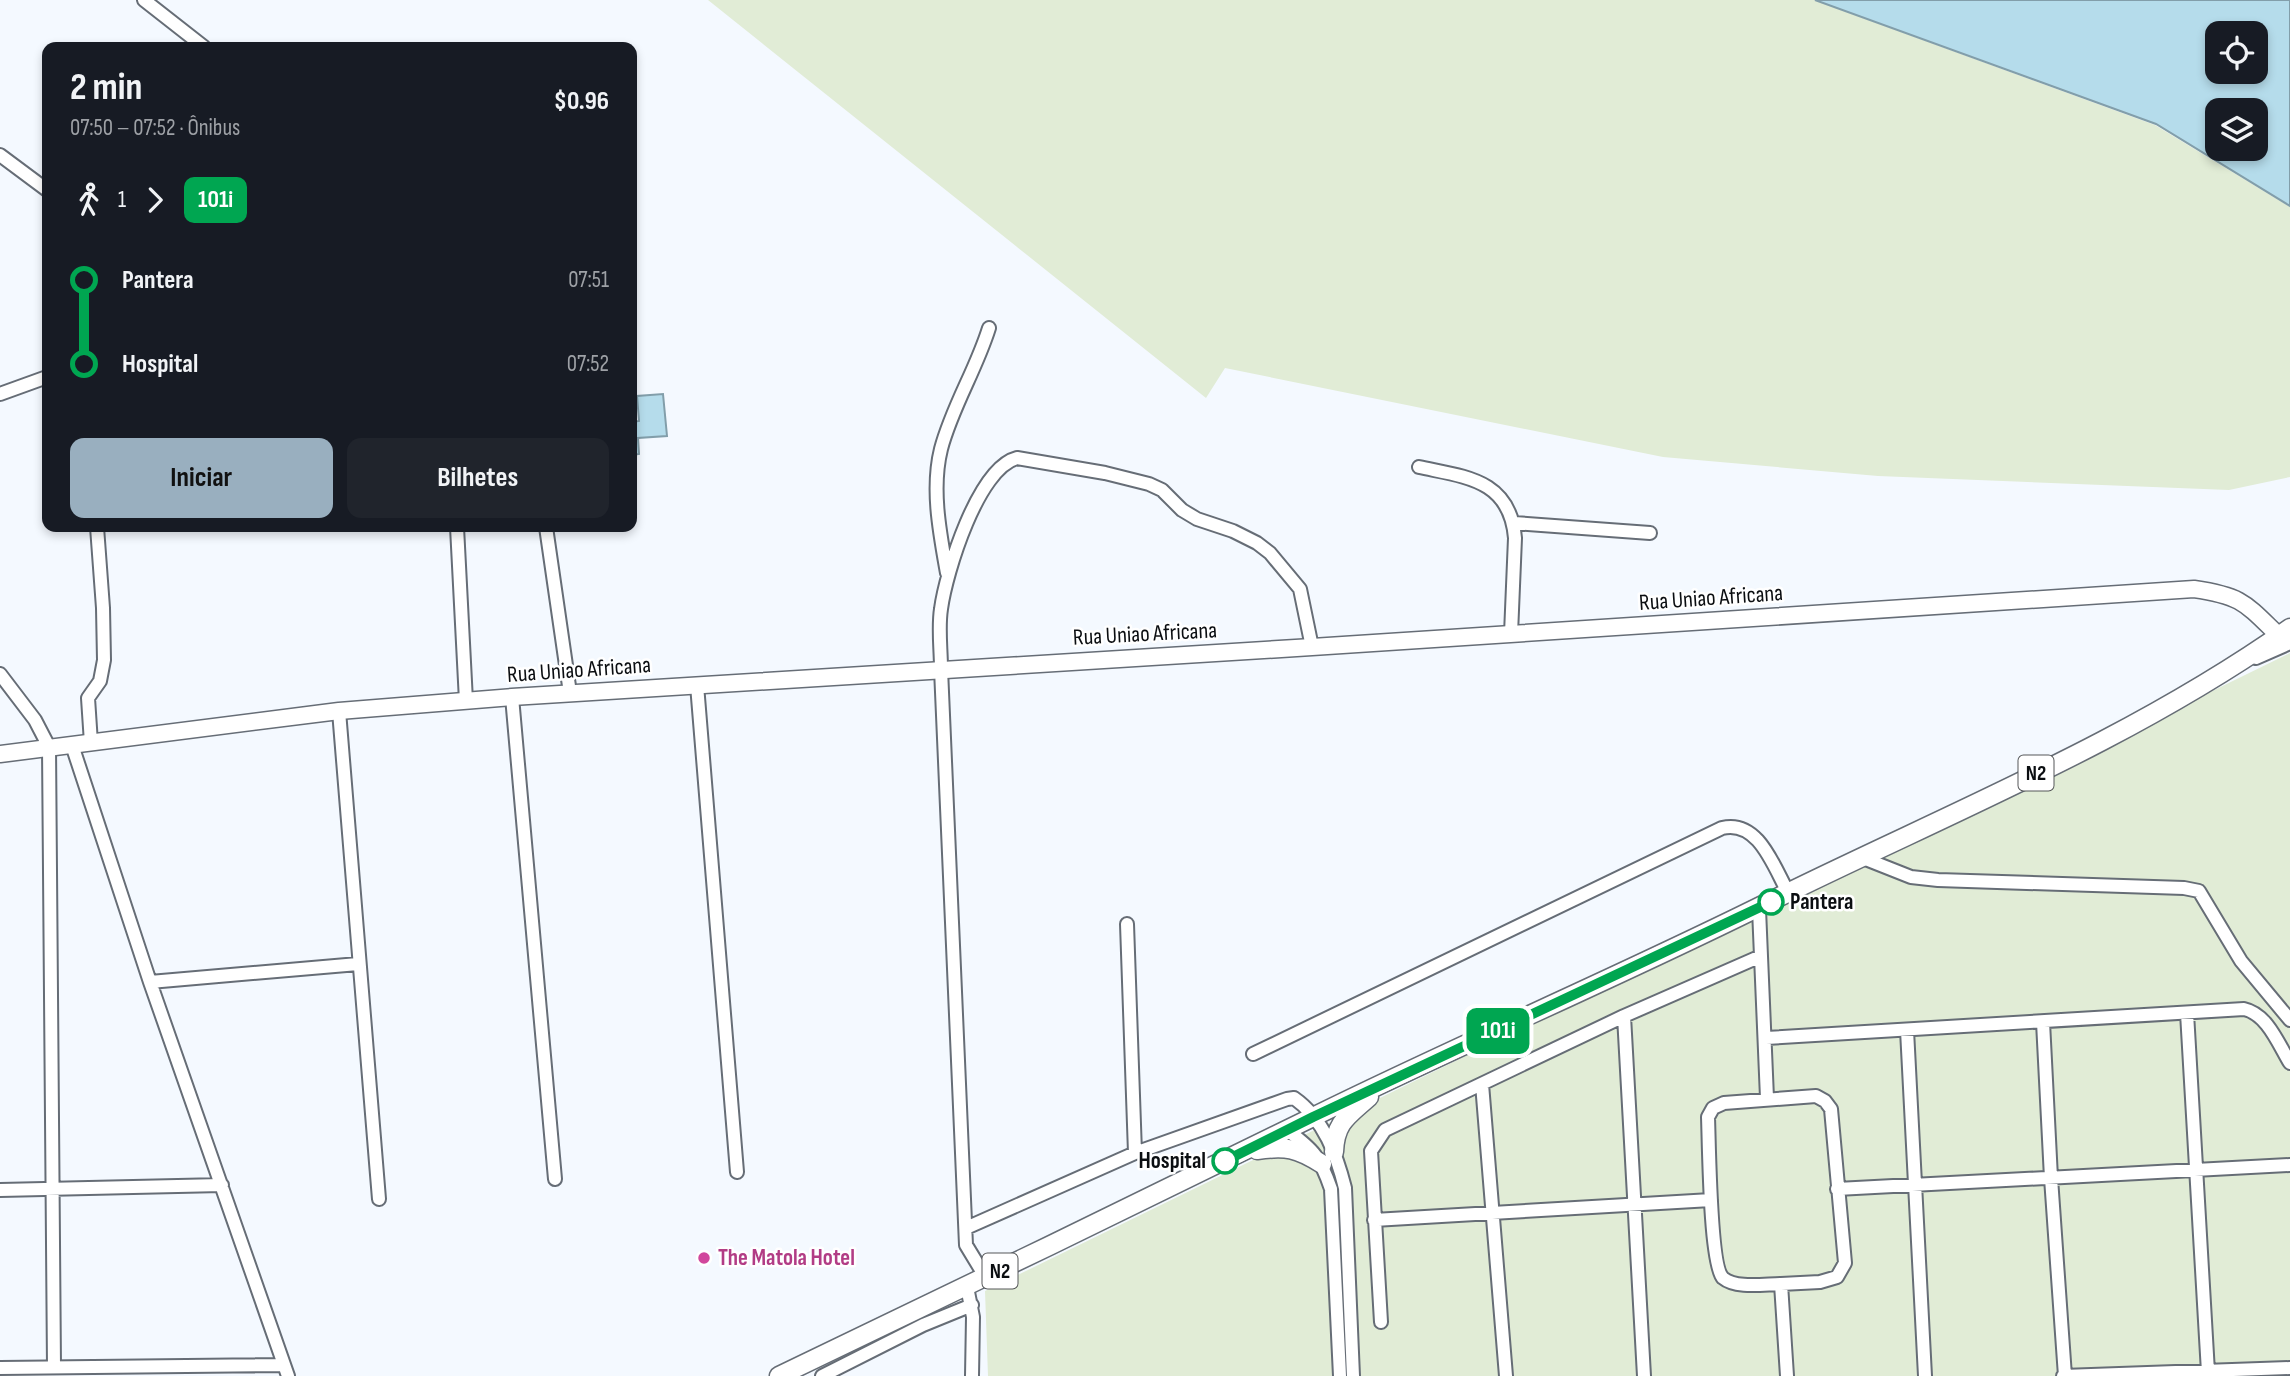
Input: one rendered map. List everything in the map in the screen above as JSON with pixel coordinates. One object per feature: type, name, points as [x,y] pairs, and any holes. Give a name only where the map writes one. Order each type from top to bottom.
[{"type":"main road","name":"Rua Uniao Africana","points":[[0,754],[339,711],[512,697],[2193,589],[2224,593],[2244,602],[2286,636]]},
{"type":"main road","name":"N2","points":[[779,1376],[969,1296],[986,1278],[1313,1117],[1863,858],[2167,708],[2286,636]]},
{"type":"main road","points":[[1243,1152],[1277,1147],[1328,1158],[1342,1122],[1381,1085]]},
{"type":"street","points":[[144,0],[198,42]]},
{"type":"street","points":[[0,155],[42,186]]},
{"type":"street","points":[[947,577],[938,523],[937,469],[947,431],[982,351],[989,328]]},
{"type":"street","points":[[0,394],[42,379]]},
{"type":"street","points":[[986,1278],[966,1245],[940,612],[947,577],[986,482],[1008,460],[1017,458],[1105,473],[1163,490],[1182,510],[1197,519],[1245,537],[1270,553],[1300,589],[1312,647]]},
{"type":"street","points":[[1419,467],[1481,481],[1496,495],[1514,523],[1511,634]]},
{"type":"street","points":[[1514,523],[1650,533]]},
{"type":"street","points":[[91,743],[88,698],[100,681],[104,660],[97,532]]},
{"type":"street","points":[[457,532],[466,701]]},
{"type":"street","points":[[547,532],[570,693]]},
{"type":"street","points":[[0,674],[35,720],[49,747],[54,1367]]},
{"type":"street","points":[[697,685],[737,1172]]},
{"type":"street","points":[[512,697],[555,1179]]},
{"type":"street","points":[[339,711],[379,1199]]},
{"type":"street","points":[[0,1368],[286,1371],[150,982],[72,745]]},
{"type":"street","points":[[1253,1054],[1722,828],[1740,827],[1756,836],[1789,894]]},
{"type":"street","points":[[1863,858],[1911,877],[1938,880],[2184,888],[2199,891],[2241,961],[2290,1020]]},
{"type":"street","points":[[1759,909],[1767,1098]]},
{"type":"street","points":[[1127,924],[1135,1153]]},
{"type":"street","points":[[1381,1322],[1371,1152],[1385,1130],[1625,1016],[1760,956]]},
{"type":"street","points":[[150,982],[358,964]]},
{"type":"street","points":[[1766,1038],[2244,1009],[2254,1011],[2262,1017],[2290,1063]]},
{"type":"street","points":[[2187,1013],[2208,1372]]},
{"type":"street","points":[[1625,1016],[1644,1376]]},
{"type":"street","points":[[2043,1022],[2064,1376],[2290,1368]]},
{"type":"street","points":[[1907,1030],[1925,1376]]},
{"type":"street","points":[[1482,1084],[1506,1376]]},
{"type":"street","points":[[1816,1096],[1825,1101],[1831,1109],[1837,1189],[1845,1264],[1837,1277],[1820,1282],[1732,1284],[1721,1276],[1717,1266],[1708,1117],[1713,1108],[1724,1103],[1767,1098],[1816,1096]]},
{"type":"street","points":[[966,1228],[1135,1153],[1294,1098],[1313,1117],[1328,1158],[1345,1188],[1353,1376]]},
{"type":"street","points":[[1287,1130],[1328,1158]]},
{"type":"street","points":[[1328,1158],[1340,1376]]},
{"type":"street","points":[[1837,1189],[2290,1165]]},
{"type":"street","points":[[0,1190],[222,1185]]},
{"type":"street","points":[[1374,1220],[1711,1200]]},
{"type":"street","points":[[1782,1284],[1787,1376]]},
{"type":"street","points":[[822,1376],[923,1325],[969,1296]]},
{"type":"street","points":[[969,1296],[972,1376]]},
{"type":"green space","points":[[708,0],[1814,0],[2155,125],[2205,155],[2205,161],[2214,161],[2290,207],[2290,477],[2229,490],[1878,476],[1663,457],[1225,368],[1206,398]]},
{"type":"green space","points":[[2290,653],[2290,1376],[988,1376],[985,1291]]},
{"type":"water","points":[[1815,0],[2290,0],[2290,206],[2216,161],[2268,161],[2268,98],[2205,98],[2205,154],[2156,124]]},
{"type":"water","points":[[663,394],[667,436],[638,438],[637,454],[639,421],[637,396]]},
{"type":"bus line","name":"101i","points":[[1225,1161],[1771,902]]},
{"type":"place","name":"Pantera","points":[[1771,902]]},
{"type":"place","name":"Hospital","points":[[1225,1161]]},
{"type":"place","name":"The Matola Hotel","points":[[704,1258]]}]
